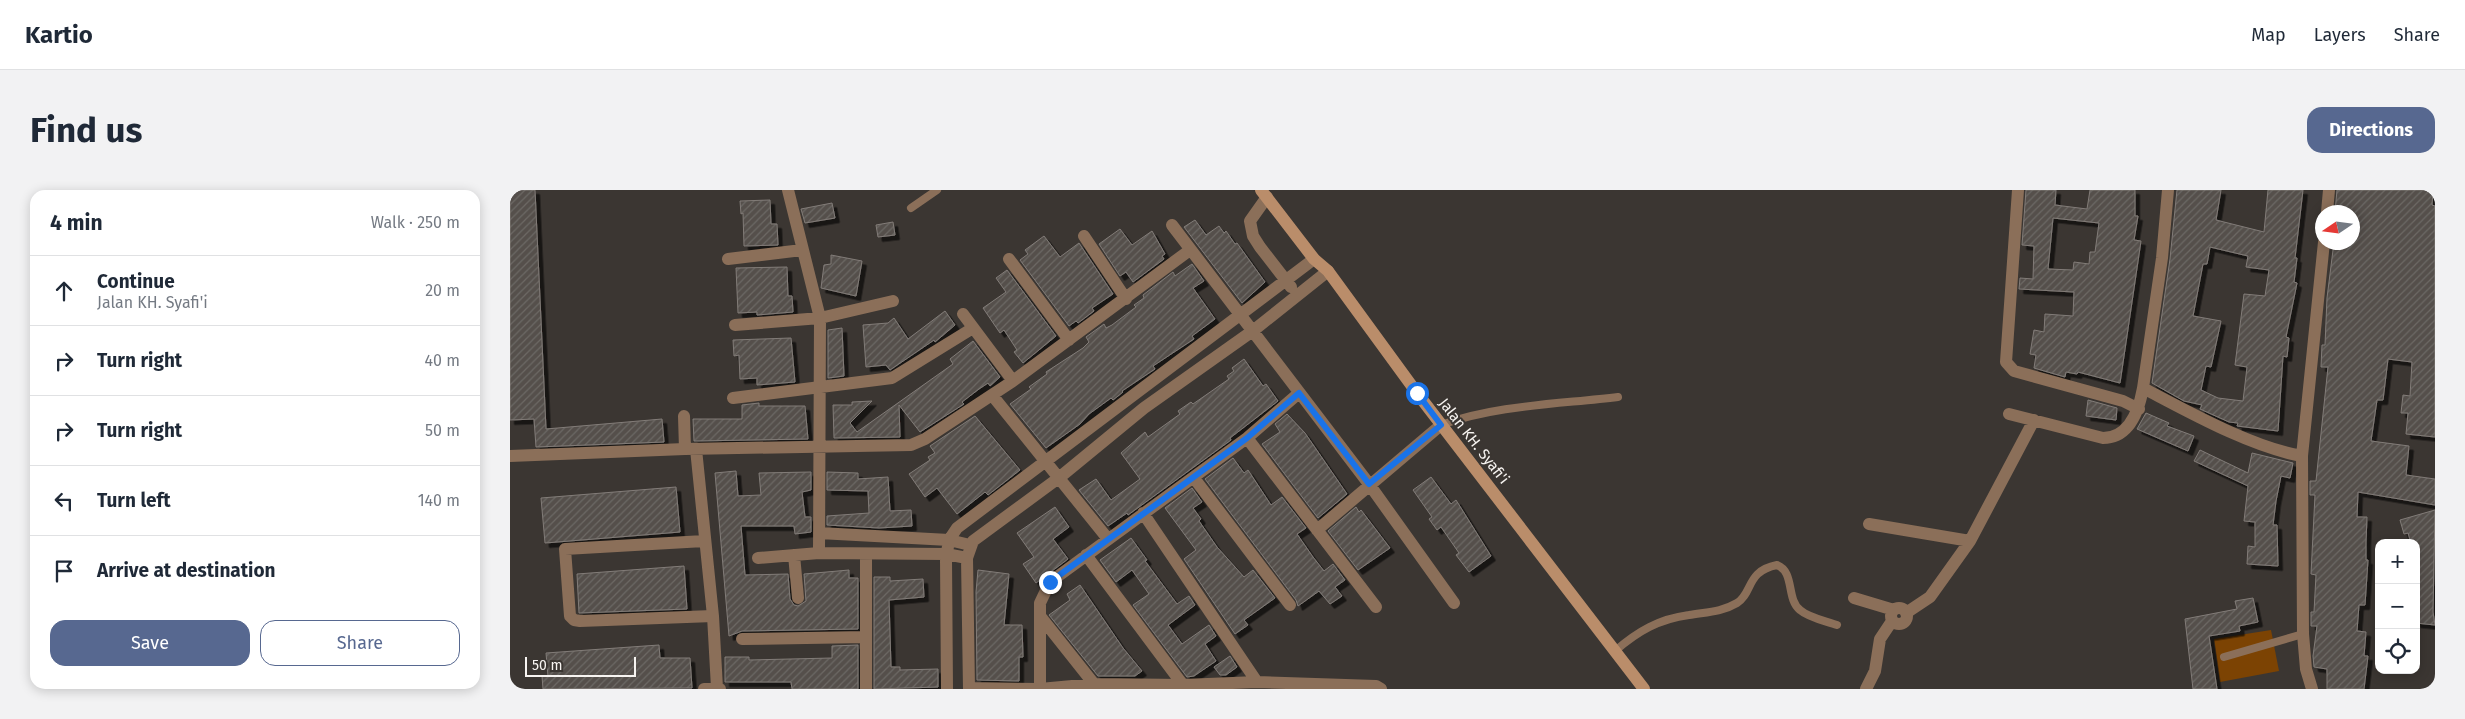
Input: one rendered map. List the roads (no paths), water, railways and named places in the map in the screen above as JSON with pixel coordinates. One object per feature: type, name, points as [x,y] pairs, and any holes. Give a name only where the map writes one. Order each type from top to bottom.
[{"type":"main road","name":"Jalan KH. Syafi'i","points":[[1264,193],[1314,258],[1328,271],[1441,425],[1644,689]]},
{"type":"street","points":[[788,190],[820,318],[819,554]]},
{"type":"street","points":[[2018,190],[2006,362],[2014,371],[2123,402],[2139,409]]},
{"type":"street","points":[[2009,414],[2110,438],[2127,428],[2139,409],[2143,388],[2162,258],[2168,190]]},
{"type":"street","points":[[2328,205],[2329,190]]},
{"type":"street","points":[[1264,193],[1250,221],[1251,228],[1260,247],[1285,281],[1298,294]]},
{"type":"street","points":[[1172,224],[1239,315],[1254,330],[1299,393],[1369,484],[1454,603]]},
{"type":"street","points":[[1084,236],[1126,299]]},
{"type":"street","points":[[728,259],[802,250]]},
{"type":"street","points":[[510,456],[691,449],[910,445],[925,439],[1013,381],[1190,250]]},
{"type":"street","points":[[2312,689],[2306,668],[2303,634],[2302,456],[2323,250]]},
{"type":"street","points":[[947,689],[946,554],[949,540],[964,521],[1135,396],[1314,258]]},
{"type":"street","points":[[1010,259],[1069,340]]},
{"type":"street","points":[[758,558],[819,554],[946,554],[968,551],[1144,408],[1254,330],[1328,271]]},
{"type":"street","points":[[735,325],[820,318],[893,301]]},
{"type":"street","points":[[963,314],[1013,381]]},
{"type":"street","points":[[733,398],[892,378],[973,328]]},
{"type":"street","points":[[2143,388],[2192,413],[2265,446],[2302,456]]},
{"type":"street","points":[[1039,689],[1042,596],[1050,582],[1247,438],[1299,393]]},
{"type":"street","points":[[992,395],[1060,477],[1108,539]]},
{"type":"street","points":[[1135,396],[1144,408]]},
{"type":"street","points":[[684,416],[691,449],[704,541],[719,689],[704,689]]},
{"type":"street","points":[[1866,689],[1873,676],[1880,639],[1898,615],[1930,597],[1970,541],[2034,420]]},
{"type":"street","points":[[1318,530],[1369,484],[1441,425]]},
{"type":"street","points":[[1247,438],[1376,607]]},
{"type":"street","points":[[1194,478],[1290,605]]},
{"type":"street","points":[[1143,513],[1257,682]]},
{"type":"street","points":[[1869,524],[1970,541]]},
{"type":"street","points":[[819,533],[949,540],[968,551]]},
{"type":"street","points":[[704,541],[565,549],[570,616],[574,620],[580,621],[713,616]]},
{"type":"street","points":[[968,551],[969,689],[1039,689],[1094,684],[1183,685],[1257,682],[1315,687],[1376,686],[1381,689]]},
{"type":"street","points":[[866,554],[866,689]]},
{"type":"street","points":[[794,555],[798,598]]},
{"type":"street","points":[[1086,555],[1183,685]]},
{"type":"street","points":[[1854,598],[1898,615]]},
{"type":"street","points":[[1040,616],[1094,684]]},
{"type":"street","points":[[742,639],[865,637]]},
{"type":"lane","points":[[911,208],[937,190]]},
{"type":"lane","points":[[1441,425],[1458,419],[1498,411],[1618,397]]},
{"type":"lane","points":[[1616,651],[1633,635],[1651,625],[1676,617],[1718,611],[1736,603],[1742,599],[1752,580],[1758,574],[1777,565],[1786,573],[1797,608],[1837,625]]},
{"type":"lane","points":[[2224,657],[2303,634]]}]
